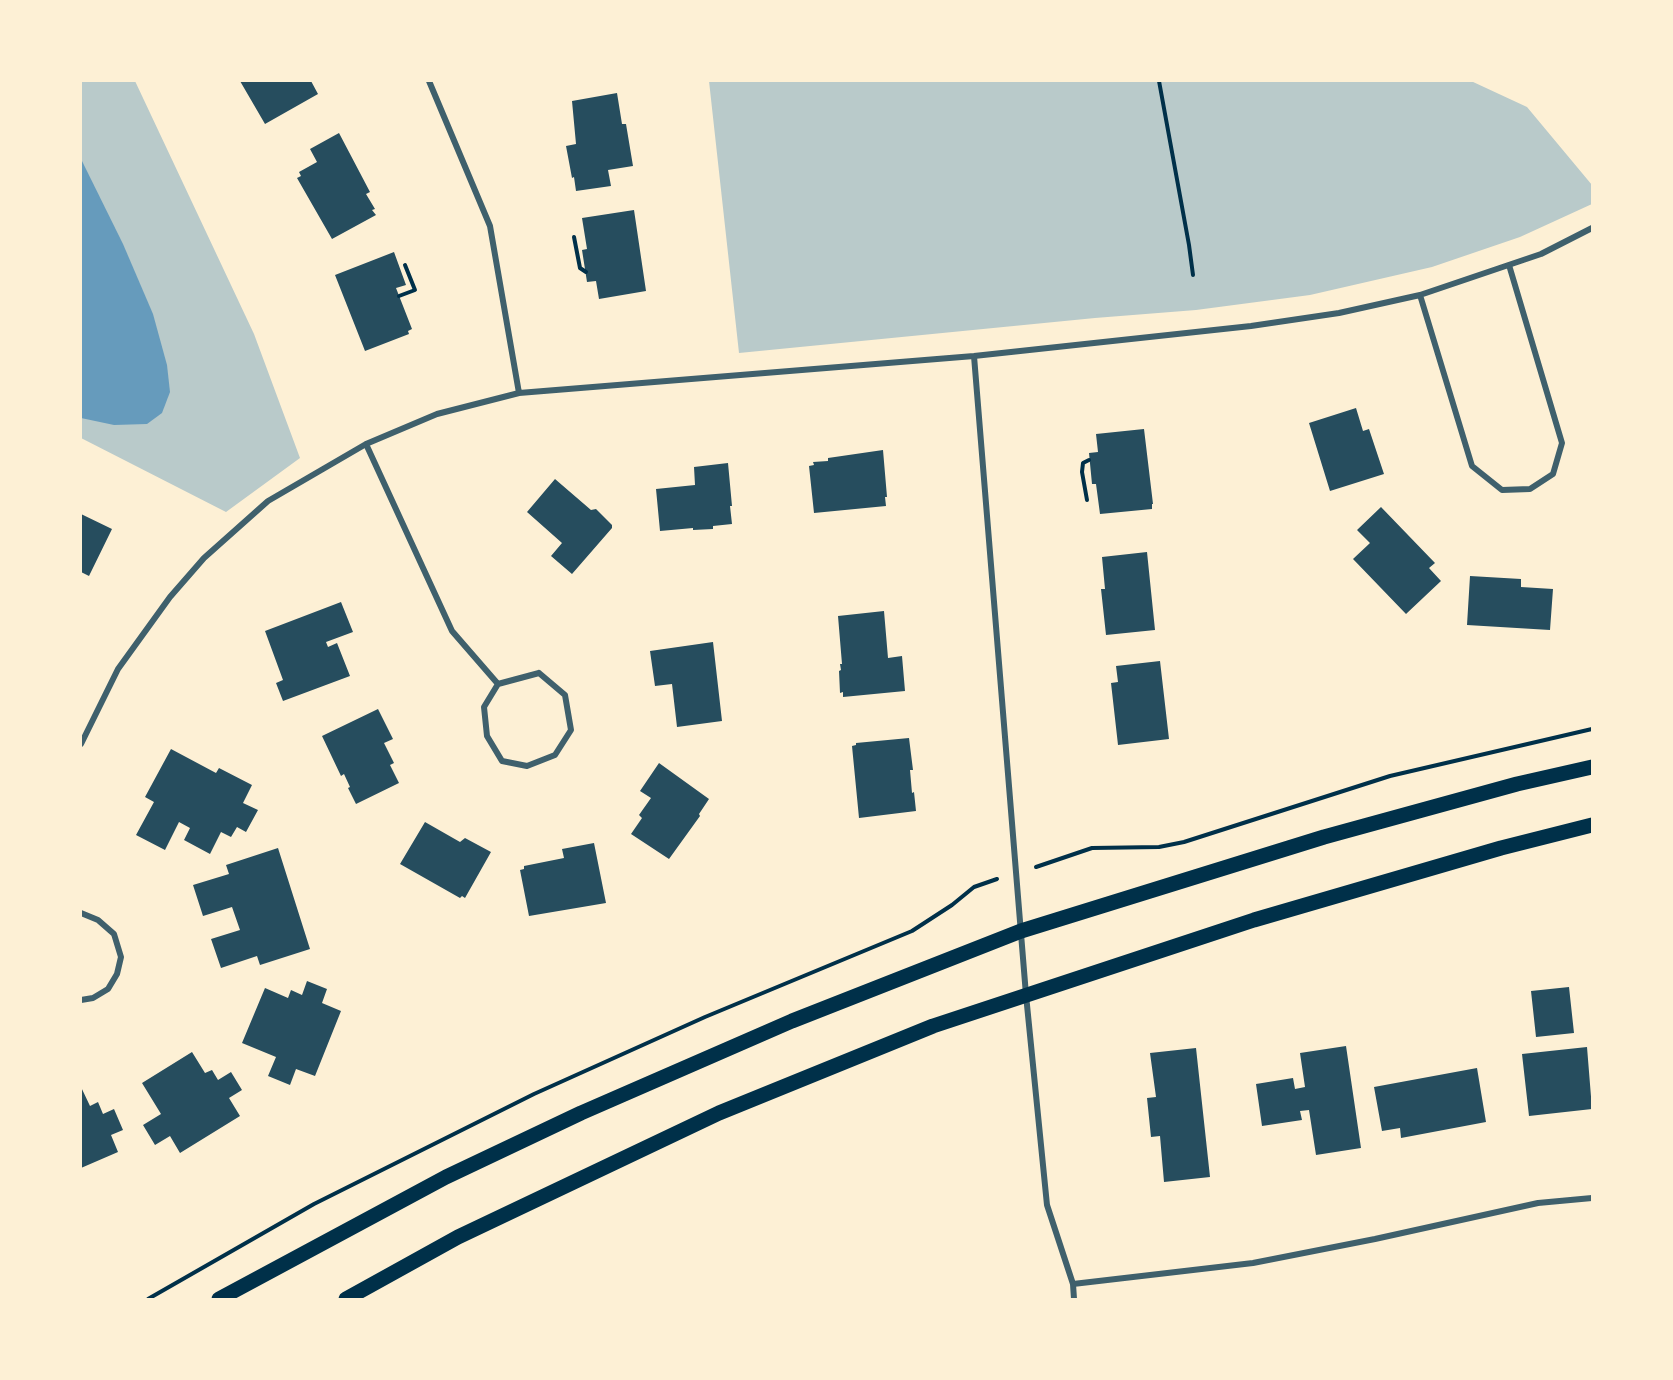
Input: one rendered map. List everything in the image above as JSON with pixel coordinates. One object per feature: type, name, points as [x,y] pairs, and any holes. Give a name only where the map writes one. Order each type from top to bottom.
[{"type":"main road","points":[[219,1299],[446,1177],[581,1113],[792,1021],[1021,931],[1324,837],[1517,784],[1592,767]]},
{"type":"main road","points":[[346,1299],[458,1237],[719,1113],[933,1026],[1254,920],[1501,848],[1592,825]]},
{"type":"street","points":[[429,81],[490,226],[519,393]]},
{"type":"street","points":[[81,744],[84,729],[118,669],[170,597],[204,558],[268,501],[366,444],[437,414],[519,393],[974,356],[1262,324],[1339,313],[1420,295],[1541,254],[1592,228]]},
{"type":"street","points":[[1420,295],[1472,466],[1502,490],[1530,489],[1553,474],[1562,443],[1509,265]]},
{"type":"street","points":[[974,356],[1026,995],[1047,1205],[1073,1284],[1074,1299]]},
{"type":"street","points":[[366,444],[452,631],[498,684]]},
{"type":"street","points":[[539,673],[565,695],[571,730],[555,754],[527,766],[502,761],[487,736],[484,707],[498,684],[539,673]]},
{"type":"street","points":[[81,913],[98,920],[114,934],[121,957],[117,974],[108,989],[93,999],[81,1000]]},
{"type":"street","points":[[1073,1284],[1253,1263],[1538,1203],[1592,1198]]},
{"type":"path","points":[[1159,81],[1193,275]]},
{"type":"path","points":[[574,237],[580,268],[586,272]]},
{"type":"path","points":[[399,296],[415,290],[405,265]]},
{"type":"path","points":[[1087,500],[1082,472],[1083,462],[1089,460]]},
{"type":"path","points":[[1088,850],[1159,847],[1184,842],[1389,776],[1592,729]]},
{"type":"path","points":[[148,1299],[314,1204],[534,1094],[705,1017],[912,932],[952,906],[974,887],[982,885]]},
{"type":"shaded area","points":[[81,81],[135,81],[254,334],[300,458],[226,512],[81,438]]},
{"type":"shaded area","points":[[709,81],[1471,81],[1527,107],[1592,185],[1592,204],[1520,237],[1432,267],[1310,295],[1196,310],[739,353]]},
{"type":"water","points":[[81,159],[123,244],[153,314],[167,365],[170,392],[162,413],[147,424],[114,425],[81,418]]},
{"type":"building","points":[[240,81],[311,81],[318,94],[265,124]]},
{"type":"building","points":[[617,93],[622,124],[626,124],[633,166],[608,170],[611,186],[576,191],[566,146],[576,144],[572,101]]},
{"type":"building","points":[[339,133],[370,192],[366,194],[376,215],[332,239],[297,178],[301,176],[299,172],[317,162],[310,149]]},
{"type":"building","points":[[634,210],[646,291],[599,299],[596,281],[587,282],[582,250],[587,249],[582,218]]},
{"type":"building","points":[[394,252],[406,285],[396,288],[412,329],[408,331],[409,334],[365,351],[335,275]]},
{"type":"building","points":[[1356,408],[1363,431],[1369,429],[1384,474],[1330,491],[1309,423]]},
{"type":"building","points":[[1144,429],[1152,509],[1100,514],[1096,484],[1092,484],[1089,453],[1098,452],[1096,434]]},
{"type":"building","points":[[883,450],[886,506],[814,513],[809,466],[814,465],[813,462]]},
{"type":"building","points":[[728,463],[732,524],[713,526],[713,529],[660,531],[656,489],[695,485],[694,467]]},
{"type":"building","points":[[555,479],[591,510],[596,509],[612,525],[612,528],[572,574],[551,556],[562,543],[527,512]]},
{"type":"building","points":[[1381,507],[1435,563],[1429,568],[1441,581],[1406,614],[1353,559],[1370,543],[1357,530]]},
{"type":"building","points":[[81,514],[112,529],[89,576],[81,572]]},
{"type":"building","points":[[1147,552],[1155,630],[1106,635],[1101,589],[1105,589],[1102,557]]},
{"type":"building","points":[[1470,576],[1521,579],[1521,587],[1553,589],[1550,630],[1467,625]]},
{"type":"building","points":[[341,602],[353,632],[326,642],[328,647],[337,643],[350,676],[283,701],[276,683],[283,680],[265,631]]},
{"type":"building","points":[[884,611],[888,658],[902,656],[905,691],[843,697],[843,692],[840,693],[839,671],[841,670],[840,664],[842,664],[838,616]]},
{"type":"building","points":[[713,642],[722,721],[677,727],[672,684],[655,686],[650,651]]},
{"type":"building","points":[[1160,661],[1169,739],[1118,745],[1111,683],[1118,682],[1116,666]]},
{"type":"building","points":[[378,709],[393,739],[384,743],[394,763],[390,765],[399,783],[356,804],[344,774],[341,776],[322,736]]},
{"type":"building","points":[[909,738],[913,770],[910,770],[912,793],[914,792],[916,811],[859,818],[852,746],[856,743]]},
{"type":"building","points":[[171,749],[216,773],[219,768],[252,785],[243,803],[258,810],[246,832],[237,827],[231,837],[221,832],[210,854],[184,840],[190,828],[179,822],[165,850],[136,835],[154,802],[145,797]]},
{"type":"building","points":[[659,763],[709,799],[699,814],[700,816],[669,859],[631,834],[642,818],[639,815],[651,798],[640,791]]},
{"type":"building","points":[[425,822],[460,842],[465,838],[491,852],[465,898],[462,896],[460,898],[400,864]]},
{"type":"building","points":[[594,843],[606,903],[529,916],[520,870],[524,869],[524,866],[564,858],[562,849]]},
{"type":"building","points":[[278,848],[310,949],[260,965],[257,956],[221,968],[211,939],[240,930],[232,907],[203,916],[193,885],[229,874],[226,865]]},
{"type":"building","points":[[307,981],[327,989],[322,1003],[341,1011],[315,1076],[296,1069],[290,1085],[268,1076],[276,1057],[242,1043],[265,988],[288,998],[291,990],[302,995]]},
{"type":"building","points":[[1569,987],[1574,1033],[1536,1037],[1531,991]]},
{"type":"building","points":[[1346,1046],[1361,1148],[1316,1155],[1309,1110],[1300,1111],[1302,1120],[1262,1126],[1256,1084],[1293,1078],[1295,1089],[1305,1087],[1300,1053]]},
{"type":"building","points":[[1587,1047],[1592,1109],[1529,1116],[1522,1054]]},
{"type":"building","points":[[1196,1048],[1210,1177],[1164,1182],[1160,1136],[1151,1137],[1147,1098],[1156,1097],[1150,1053]]},
{"type":"building","points":[[192,1052],[205,1073],[212,1070],[218,1080],[231,1072],[242,1090],[229,1098],[240,1116],[180,1153],[170,1136],[155,1145],[143,1125],[161,1114],[142,1083]]},
{"type":"building","points":[[1477,1068],[1486,1122],[1401,1138],[1400,1128],[1382,1131],[1374,1087]]},
{"type":"building","points":[[81,1087],[90,1106],[98,1102],[103,1114],[114,1109],[123,1130],[111,1135],[118,1152],[81,1168]]}]
